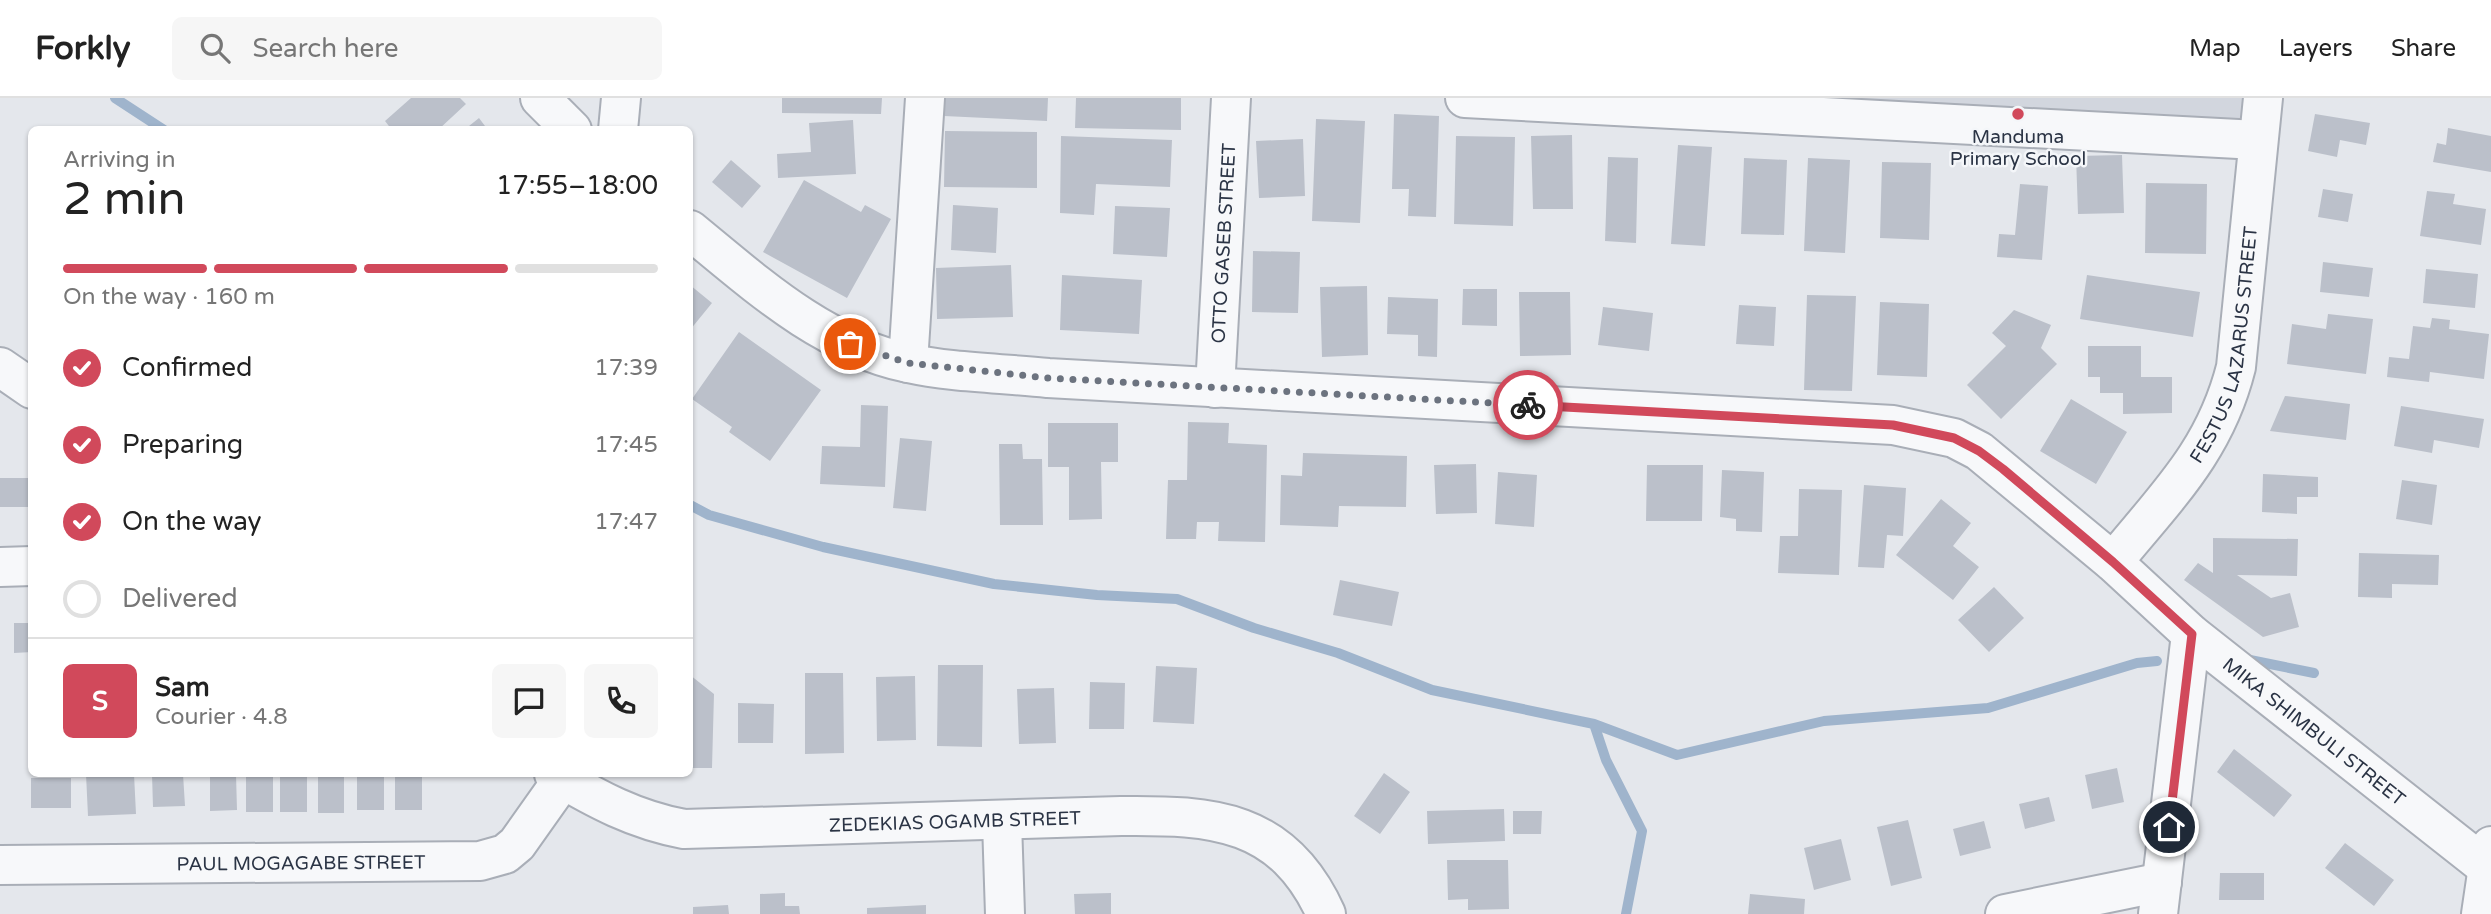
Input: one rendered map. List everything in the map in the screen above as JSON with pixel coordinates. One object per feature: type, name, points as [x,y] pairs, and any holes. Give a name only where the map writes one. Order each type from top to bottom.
[{"type":"street","points":[[540,98],[568,126]]},
{"type":"street","points":[[618,126],[621,98]]},
{"type":"street","points":[[908,363],[925,98]]},
{"type":"street","name":"OTTO GASEB STREET","points":[[1215,388],[1231,98]]},
{"type":"street","points":[[1465,98],[2257,140]]},
{"type":"street","name":"FESTUS LAZARUS STREET","points":[[2113,562],[2203,451],[2229,394],[2236,367],[2263,98]]},
{"type":"street","name":"MIKA SHIMBULI STREET","points":[[693,232],[776,300],[825,332],[908,363],[1048,378],[1893,425],[1954,438],[1979,451],[2113,562],[2192,634],[2489,857]]},
{"type":"street","points":[[0,367],[28,386]]},
{"type":"street","points":[[0,567],[28,566]]},
{"type":"street","points":[[2005,914],[2160,898],[2192,634]]},
{"type":"street","name":"PAUL MOGAGABE STREET","points":[[0,865],[480,861],[505,855],[517,844],[558,777]]},
{"type":"street","name":"ZEDEKIAS OGAMB STREET","points":[[561,777],[626,813],[684,829],[1183,816],[1219,820],[1251,831],[1283,855],[1319,898],[1326,914]]},
{"type":"street","points":[[1002,822],[1004,914]]},
{"type":"street","points":[[2481,914],[2489,857]]},
{"type":"shaded area","name":"Manduma Primary School","points":[[1537,98],[2263,98],[2257,140]]},
{"type":"building","points":[[411,98],[460,98],[466,104],[442,126],[389,126],[385,121]]},
{"type":"building","points":[[782,98],[882,98],[881,114],[782,113]]},
{"type":"building","points":[[945,98],[1048,98],[1047,121],[944,116]]},
{"type":"building","points":[[1076,98],[1181,98],[1181,130],[1075,128]]},
{"type":"building","points":[[1394,114],[1439,116],[1436,217],[1408,216],[1409,189],[1392,189]]},
{"type":"building","points":[[2315,114],[2370,123],[2366,145],[2340,140],[2337,157],[2308,151]]},
{"type":"building","points":[[479,118],[485,126],[469,126]]},
{"type":"building","points":[[1316,119],[1365,121],[1360,223],[1312,221]]},
{"type":"building","points":[[853,120],[856,174],[778,178],[777,154],[811,152],[809,123]]},
{"type":"building","points":[[2448,128],[2491,136],[2491,172],[2433,162],[2437,143],[2446,145]]},
{"type":"building","points":[[945,131],[1037,132],[1037,188],[944,187]]},
{"type":"building","points":[[1572,135],[1573,209],[1533,209],[1531,136]]},
{"type":"building","points":[[1061,136],[1172,140],[1170,187],[1096,184],[1094,215],[1060,213]]},
{"type":"building","points":[[1456,136],[1515,137],[1513,226],[1454,224]]},
{"type":"building","points":[[1303,139],[1305,196],[1259,198],[1256,141]]},
{"type":"building","points":[[1678,145],[1712,147],[1705,246],[1671,244]]},
{"type":"building","points":[[2122,155],[2124,213],[2078,214],[2076,156]]},
{"type":"building","points":[[1608,157],[1638,158],[1636,243],[1605,241]]},
{"type":"building","points":[[1744,158],[1787,160],[1784,235],[1741,234]]},
{"type":"building","points":[[1808,158],[1850,160],[1845,253],[1804,251]]},
{"type":"building","points":[[731,160],[761,186],[742,208],[712,182]]},
{"type":"building","points":[[1882,162],[1931,163],[1929,240],[1880,238]]},
{"type":"building","points":[[804,180],[861,212],[865,205],[891,219],[847,298],[763,252]]},
{"type":"building","points":[[2146,183],[2207,184],[2206,254],[2145,253]]},
{"type":"building","points":[[2020,184],[2048,186],[2042,260],[1997,257],[1999,234],[2015,235]]},
{"type":"building","points":[[2323,189],[2353,194],[2348,222],[2318,217]]},
{"type":"building","points":[[2427,191],[2455,194],[2453,204],[2486,209],[2481,245],[2420,236]]},
{"type":"building","points":[[953,205],[998,208],[996,253],[951,250]]},
{"type":"building","points":[[1115,206],[1170,208],[1167,257],[1113,254]]},
{"type":"building","points":[[1253,251],[1300,252],[1298,313],[1252,312]]},
{"type":"building","points":[[2323,262],[2373,268],[2369,297],[2320,292]]},
{"type":"building","points":[[1011,265],[1013,317],[937,319],[936,268]]},
{"type":"building","points":[[2426,269],[2478,274],[2475,308],[2423,303]]},
{"type":"building","points":[[1062,275],[1142,280],[1139,334],[1060,330]]},
{"type":"building","points":[[2087,275],[2200,292],[2193,337],[2080,319]]},
{"type":"building","points":[[1367,286],[1368,355],[1322,357],[1320,287]]},
{"type":"building","points":[[693,287],[712,303],[693,326]]},
{"type":"building","points":[[1463,289],[1497,289],[1497,326],[1462,325]]},
{"type":"building","points":[[1519,292],[1570,292],[1571,355],[1520,356]]},
{"type":"building","points":[[1807,295],[1856,296],[1852,391],[1804,390]]},
{"type":"building","points":[[1388,297],[1438,299],[1437,357],[1418,356],[1418,335],[1387,334]]},
{"type":"building","points":[[1880,302],[1929,304],[1927,377],[1877,375]]},
{"type":"building","points":[[1739,305],[1776,307],[1774,346],[1736,344]]},
{"type":"building","points":[[1603,307],[1653,313],[1649,351],[1598,345]]},
{"type":"building","points":[[2014,310],[2051,325],[2041,348],[2057,364],[2001,419],[1967,385],[2006,346],[1992,333]]},
{"type":"building","points":[[2328,314],[2373,319],[2366,374],[2287,364],[2292,324],[2326,329]]},
{"type":"building","points":[[2432,318],[2450,320],[2449,329],[2489,334],[2484,379],[2430,372],[2429,382],[2387,377],[2389,357],[2409,359],[2413,326],[2430,328]]},
{"type":"building","points":[[739,332],[821,390],[770,461],[729,432],[732,427],[693,398]]},
{"type":"building","points":[[2088,346],[2141,346],[2141,377],[2172,377],[2172,413],[2123,414],[2123,393],[2100,393],[2100,377],[2088,377]]},
{"type":"building","points":[[2285,396],[2350,404],[2346,440],[2270,431]]},
{"type":"building","points":[[2071,399],[2127,432],[2096,484],[2040,451]]},
{"type":"building","points":[[861,405],[888,406],[885,487],[820,484],[822,446],[860,447]]},
{"type":"building","points":[[2401,406],[2484,419],[2479,448],[2434,440],[2432,453],[2394,446]]},
{"type":"building","points":[[1188,422],[1229,423],[1228,443],[1267,445],[1265,542],[1218,541],[1219,522],[1197,522],[1196,539],[1166,539],[1168,480],[1187,480]]},
{"type":"building","points":[[1048,423],[1118,423],[1118,462],[1101,462],[1102,519],[1069,520],[1069,467],[1048,467]]},
{"type":"building","points":[[900,438],[932,441],[926,511],[893,508]]},
{"type":"building","points":[[999,444],[1022,444],[1023,459],[1042,459],[1043,525],[1000,525]]},
{"type":"building","points":[[1303,453],[1407,456],[1406,507],[1339,506],[1338,527],[1280,525],[1281,475],[1302,476]]},
{"type":"building","points":[[1476,464],[1477,513],[1436,514],[1434,465]]},
{"type":"building","points":[[1647,465],[1703,465],[1702,521],[1646,521]]},
{"type":"building","points":[[1722,470],[1764,472],[1762,532],[1736,531],[1736,519],[1720,517]]},
{"type":"building","points":[[1498,472],[1537,475],[1534,527],[1495,524]]},
{"type":"building","points":[[2263,474],[2318,477],[2318,497],[2297,497],[2297,514],[2262,512]]},
{"type":"building","points":[[0,478],[28,478],[28,507],[0,507]]},
{"type":"building","points":[[2402,480],[2437,485],[2432,525],[2396,519]]},
{"type":"building","points":[[1864,485],[1906,488],[1903,536],[1887,535],[1884,568],[1858,567]]},
{"type":"building","points":[[1799,489],[1842,490],[1839,575],[1778,573],[1780,536],[1798,536]]},
{"type":"building","points":[[1941,499],[1971,523],[1953,546],[1979,567],[1953,600],[1896,555]]},
{"type":"building","points":[[2213,538],[2298,539],[2297,576],[2237,575],[2271,598],[2290,593],[2299,627],[2263,637],[2184,580],[2198,563],[2213,573]]},
{"type":"building","points":[[2359,553],[2439,555],[2438,585],[2392,584],[2392,598],[2358,597]]},
{"type":"building","points":[[1340,580],[1399,592],[1392,626],[1333,615]]},
{"type":"building","points":[[1994,587],[2024,618],[1989,652],[1958,620]]},
{"type":"building","points":[[14,623],[28,623],[28,652],[14,653]]},
{"type":"building","points":[[938,665],[983,665],[982,747],[937,746]]},
{"type":"building","points":[[1156,666],[1197,668],[1194,724],[1153,722]]},
{"type":"building","points":[[805,673],[843,673],[844,753],[805,754]]},
{"type":"building","points":[[915,676],[916,740],[877,741],[876,677]]},
{"type":"building","points":[[693,677],[714,694],[712,768],[693,768]]},
{"type":"building","points":[[1090,682],[1125,683],[1124,729],[1089,729]]},
{"type":"building","points":[[1054,688],[1056,743],[1019,744],[1017,689]]},
{"type":"building","points":[[738,703],[774,704],[773,743],[738,743]]},
{"type":"building","points":[[2234,749],[2292,795],[2274,817],[2217,772]]},
{"type":"building","points":[[2117,768],[2124,802],[2092,809],[2085,775]]},
{"type":"building","points":[[1384,773],[1410,792],[1380,834],[1354,816]]},
{"type":"building","points":[[86,777],[134,777],[136,814],[88,816]]},
{"type":"building","points":[[152,777],[183,777],[185,806],[153,807]]},
{"type":"building","points":[[210,777],[236,777],[237,810],[210,811]]},
{"type":"building","points":[[246,777],[273,777],[273,812],[246,812]]},
{"type":"building","points":[[280,777],[307,777],[307,812],[280,812]]},
{"type":"building","points":[[318,777],[344,777],[344,813],[318,813]]},
{"type":"building","points":[[357,777],[384,777],[384,810],[357,810]]},
{"type":"building","points":[[395,777],[422,777],[422,810],[395,810]]},
{"type":"building","points":[[31,778],[71,778],[71,808],[31,808]]},
{"type":"building","points":[[2049,797],[2055,821],[2025,829],[2019,804]]},
{"type":"building","points":[[1504,809],[1505,841],[1428,844],[1427,811]]},
{"type":"building","points":[[1513,811],[1542,811],[1541,834],[1513,834]]},
{"type":"building","points":[[1908,820],[1922,878],[1891,886],[1877,827]]},
{"type":"building","points":[[1984,821],[1991,848],[1960,856],[1953,829]]},
{"type":"building","points":[[1841,839],[1851,880],[1814,890],[1804,848]]},
{"type":"building","points":[[2345,843],[2394,880],[2374,906],[2325,868]]},
{"type":"building","points":[[1447,860],[1508,860],[1509,909],[1468,910],[1468,899],[1448,900]]},
{"type":"building","points":[[2220,873],[2264,873],[2264,900],[2219,900]]},
{"type":"building","points":[[785,893],[785,906],[799,906],[800,914],[760,914],[760,894]]},
{"type":"building","points":[[1111,893],[1111,914],[1075,914],[1074,894]]},
{"type":"building","points":[[1750,894],[1805,899],[1804,914],[1748,914]]},
{"type":"building","points":[[728,905],[729,914],[693,914],[693,907]]},
{"type":"building","points":[[926,905],[926,914],[867,914],[867,908]]},
{"type":"waterway","points":[[115,98],[158,126]]},
{"type":"waterway","points":[[693,507],[709,515],[823,547],[994,584],[1097,595],[1177,599],[1254,628],[1338,653],[1432,690],[1594,724],[1677,755],[1824,721],[1988,708],[2137,663],[2157,661]]},
{"type":"waterway","points":[[2245,659],[2314,673]]},
{"type":"waterway","points":[[1594,724],[1606,760],[1642,831],[1626,914]]},
{"type":"way so far","points":[[850,344],[908,363],[1048,378],[1528,405]]},
{"type":"place","name":"Manduma Primary School","points":[[2018,114]]},
{"type":"route","points":[[1528,405],[1893,425],[1954,438],[1979,451],[2113,562],[2192,634],[2169,827]]}]
